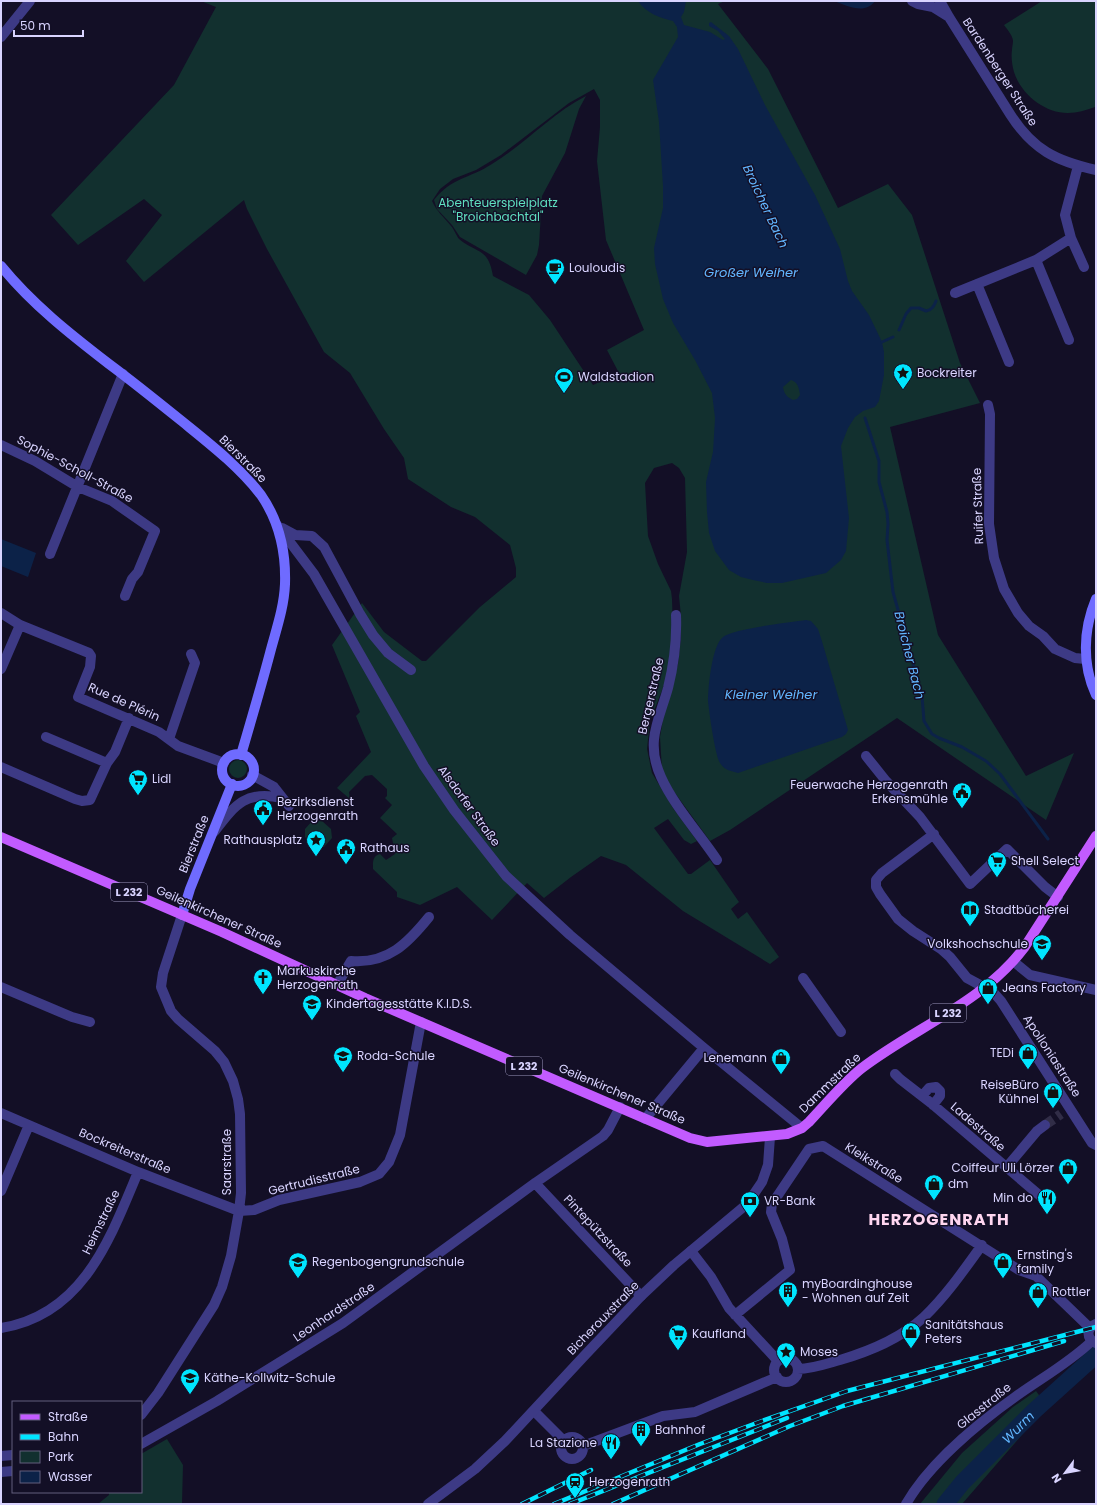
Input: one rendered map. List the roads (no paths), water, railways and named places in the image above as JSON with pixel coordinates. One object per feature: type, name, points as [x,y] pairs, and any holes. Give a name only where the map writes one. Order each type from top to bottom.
[{"type":"main road","name":"Bierstraße","points":[[1,266],[18,286],[51,318],[123,374],[236,467],[261,496],[277,525],[284,554],[285,584],[282,611],[241,754]]},
{"type":"main road","points":[[1096,599],[1088,627],[1086,659],[1088,673],[1096,695]]},
{"type":"main road","points":[[241,754],[250,760],[252,765],[252,775],[246,783],[241,785],[232,784],[224,778],[222,768],[224,763],[231,756],[241,754]]},
{"type":"main road","name":"Bierstraße","points":[[182,915],[190,889],[232,784]]},
{"type":"main road","name":"L 232","points":[[985,987],[1013,961],[1036,930],[1096,836]]},
{"type":"main road","name":"Geilenkirchener Straße","points":[[1,837],[182,915],[421,1022],[698,1141],[708,1142],[770,1136]]},
{"type":"main road","name":"Dammstraße","points":[[770,1136],[787,1134],[802,1128],[861,1068],[959,1006],[985,987]]},
{"type":"street","points":[[1,37],[30,1]]},
{"type":"street","name":"Bardenberger Straße","points":[[912,1],[918,4],[933,7],[949,17]]},
{"type":"street","name":"Bardenberger Straße","points":[[940,1],[1016,124],[1039,148],[1061,160],[1096,170]]},
{"type":"street","points":[[1078,166],[1065,213],[1071,238],[1084,267]]},
{"type":"street","points":[[955,293],[1036,260],[1071,238]]},
{"type":"street","points":[[1036,260],[1069,340]]},
{"type":"street","points":[[978,284],[1009,362]]},
{"type":"street","points":[[50,554],[123,374]]},
{"type":"street","name":"Ruifer Straße","points":[[988,405],[990,414],[989,524],[994,558],[1004,589],[1018,613],[1029,626],[1043,636],[1055,649],[1075,658],[1086,659]]},
{"type":"street","name":"Sophie-Scholl-Straße","points":[[1,445],[36,461],[78,487],[112,501],[155,531],[138,572],[132,579],[125,596]]},
{"type":"street","points":[[277,525],[295,535],[312,536],[324,547],[373,635],[388,653],[411,670]]},
{"type":"street","name":"Alsdorfer Straße","points":[[277,525],[314,574],[424,766],[454,810],[496,864],[520,890],[570,935],[802,1128]]},
{"type":"street","points":[[1,613],[20,625],[1,669]]},
{"type":"street","name":"Bergerstraße","points":[[676,616],[677,633],[673,665],[657,719],[653,747],[660,776],[667,789],[717,860]]},
{"type":"street","name":"Rue de Plérin","points":[[20,625],[89,653],[91,656],[90,667],[78,697],[159,732],[178,746],[224,763]]},
{"type":"street","points":[[169,739],[195,663],[191,654]]},
{"type":"street","points":[[1,767],[75,799],[86,801],[90,800],[129,718]]},
{"type":"street","points":[[46,737],[107,763]]},
{"type":"street","points":[[866,756],[886,781],[920,816],[970,884],[1007,849],[1045,887],[1058,897]]},
{"type":"street","points":[[252,775],[274,787],[288,806]]},
{"type":"street","points":[[212,835],[229,812],[252,796],[263,795],[282,798]]},
{"type":"street","name":"Apolloniastraße","points":[[934,834],[882,873],[876,880],[876,887],[898,919],[913,931],[941,949],[950,957],[967,978],[993,992],[1001,1001],[1094,1144]]},
{"type":"street","name":"Saarstraße","points":[[142,1414],[158,1392],[208,1315],[222,1287],[231,1256],[241,1193],[240,1114],[233,1081],[224,1062],[171,1011],[162,987],[163,973],[182,915]]},
{"type":"street","points":[[337,985],[352,961],[381,957],[394,952],[412,937],[429,916]]},
{"type":"street","points":[[1013,961],[1030,975],[1096,990]]},
{"type":"street","points":[[803,978],[841,1032]]},
{"type":"street","points":[[1,987],[72,1017],[90,1022]]},
{"type":"street","name":"Gertrudisstraße","points":[[239,1211],[254,1210],[279,1200],[360,1182],[379,1174],[389,1162],[400,1135],[421,1022]]},
{"type":"street","points":[[645,1118],[704,1048]]},
{"type":"street","name":"Ladestraße","points":[[896,1074],[900,1079],[1045,1200]]},
{"type":"street","name":"Ladestraße","points":[[922,1096],[929,1088],[936,1086],[940,1091],[940,1096],[933,1105]]},
{"type":"street","name":"Leonhardstraße","points":[[142,1443],[217,1401],[338,1327],[535,1183],[603,1136],[608,1130],[620,1107]]},
{"type":"street","points":[[1061,1114],[1070,1109]]},
{"type":"street","name":"Bockreiterstraße","points":[[1,1113],[138,1172],[239,1211]]},
{"type":"street","points":[[1,1191],[29,1125]]},
{"type":"street","name":"Ladestraße","points":[[1006,1168],[1037,1131],[1045,1125]]},
{"type":"street","name":"Bicherouxstraße","points":[[428,1504],[475,1469],[506,1441],[641,1296],[690,1251],[738,1213],[754,1195],[762,1182],[768,1164],[770,1136]]},
{"type":"street","name":"Kleikstraße","points":[[735,1315],[790,1270],[789,1261],[777,1224],[771,1212],[772,1204],[809,1149],[823,1146],[982,1245],[1019,1270],[1036,1276],[1093,1326]]},
{"type":"street","name":"Heimstraße","points":[[1,1328],[24,1322],[49,1311],[63,1300],[87,1274],[104,1249],[113,1232],[138,1172]]},
{"type":"street","name":"Pintepützstraße","points":[[535,1183],[641,1296]]},
{"type":"street","points":[[798,1369],[808,1369],[857,1355],[876,1348],[902,1334],[936,1304],[982,1245]]},
{"type":"street","points":[[690,1251],[711,1277],[723,1299],[735,1315],[778,1361]]},
{"type":"street","points":[[1093,1326],[1089,1336],[1094,1342]]},
{"type":"street","name":"Glasstraße","points":[[906,1504],[934,1466],[974,1430],[1014,1398],[1094,1342]]},
{"type":"street","points":[[785,1358],[795,1362],[798,1369],[796,1376],[790,1381],[783,1381],[775,1374],[774,1367],[778,1361],[785,1358]]},
{"type":"street","points":[[583,1446],[663,1416],[695,1412],[777,1377]]},
{"type":"street","points":[[142,1407],[158,1392]]},
{"type":"street","points":[[534,1411],[564,1441]]},
{"type":"street","points":[[570,1437],[575,1437],[580,1440],[583,1446],[583,1451],[578,1457],[568,1458],[564,1455],[562,1450],[564,1441],[570,1437]]},
{"type":"street","points":[[1,1456],[12,1455]]},
{"type":"street","points":[[1,1472],[12,1471]]},
{"type":"water","name":"Großer Weiher","points":[[638,1],[686,1],[684,12],[681,17],[684,25],[710,32],[723,40],[725,39],[718,31],[709,26],[709,23],[711,22],[729,36],[738,49],[765,105],[815,195],[840,249],[852,291],[869,315],[882,342],[884,352],[884,375],[879,401],[875,407],[863,411],[855,417],[848,428],[841,446],[849,518],[846,551],[841,560],[826,573],[782,583],[767,583],[741,577],[729,570],[715,551],[709,533],[706,482],[713,452],[715,418],[712,393],[695,360],[673,323],[663,299],[655,264],[654,248],[663,208],[663,186],[659,122],[653,80],[678,37],[677,27],[673,21],[654,14],[641,5]],"holes":[[[791,380],[798,386],[800,395],[797,399],[793,400],[786,395],[783,387]]]},
{"type":"water","points":[[834,1],[875,1],[866,8],[856,8]]},
{"type":"water","points":[[1,539],[36,553],[28,577],[1,566]]},
{"type":"water","name":"Kleiner Weiher","points":[[806,620],[811,621],[818,629],[848,730],[846,734],[842,737],[738,773],[726,769],[720,763],[716,751],[708,701],[711,667],[719,641],[723,637],[738,631]]},
{"type":"waterway","points":[[899,330],[906,314],[911,308],[919,308],[926,311],[930,310],[936,301]]},
{"type":"waterway","points":[[882,342],[893,337]]},
{"type":"waterway","name":"Broicher Bach","points":[[865,418],[879,461],[879,482],[887,512],[887,540],[893,592],[922,696],[924,721],[932,734],[962,747],[986,761],[1000,774],[1048,839]]},
{"type":"waterway","name":"Wurm","points":[[945,1504],[962,1483],[1034,1411],[1096,1355]]},
{"type":"tunnel","points":[[1045,1125],[1061,1114]]},
{"type":"railway","points":[[554,1504],[700,1444],[847,1391],[1096,1327]]},
{"type":"railway","points":[[613,1504],[790,1426],[843,1406],[1064,1341]]},
{"type":"railway","points":[[570,1504],[787,1418]]},
{"type":"railway","points":[[522,1504],[591,1470]]},
{"type":"place","name":"Louloudis","points":[[555,285]]},
{"type":"place","name":"Bockreiter","points":[[903,390]]},
{"type":"place","name":"Waldstadion","points":[[564,394]]},
{"type":"place","name":"Lidl","points":[[138,796]]},
{"type":"place","name":"Feuerwache Herzogenrath Erkensmühle","points":[[962,809]]},
{"type":"place","name":"Bezirksdienst Herzogenrath","points":[[263,826]]},
{"type":"place","name":"Rathausplatz","points":[[316,857]]},
{"type":"place","name":"Rathaus","points":[[346,865]]},
{"type":"place","name":"Shell Select","points":[[997,878]]},
{"type":"place","name":"Stadtbücherei","points":[[970,927]]},
{"type":"place","name":"Volkshochschule","points":[[1042,961]]},
{"type":"place","name":"Markuskirche Herzogenrath","points":[[263,995]]},
{"type":"place","name":"Jeans Factory","points":[[988,1005]]},
{"type":"place","name":"Kindertagesstätte K.I.D.S.","points":[[312,1021]]},
{"type":"place","name":"TEDi","points":[[1028,1070]]},
{"type":"place","name":"Roda-Schule","points":[[343,1073]]},
{"type":"place","name":"Lenemann","points":[[781,1075]]},
{"type":"place","name":"ReiseBüro Kühnel","points":[[1053,1109]]},
{"type":"place","name":"Coiffeur Uli Lörzer","points":[[1068,1185]]},
{"type":"place","name":"dm","points":[[934,1201]]},
{"type":"place","name":"Min do","points":[[1047,1215]]},
{"type":"place","name":"VR-Bank","points":[[750,1218]]},
{"type":"place","name":"Regenbogengrundschule","points":[[298,1279]]},
{"type":"place","name":"Ernsting's family","points":[[1003,1279]]},
{"type":"place","name":"myBoardinghouse - Wohnen auf Zeit","points":[[788,1308]]},
{"type":"place","name":"Rottler","points":[[1038,1309]]},
{"type":"place","name":"Sanitätshaus Peters","points":[[911,1349]]},
{"type":"place","name":"Kaufland","points":[[678,1351]]},
{"type":"place","name":"Moses","points":[[786,1369]]},
{"type":"place","name":"Käthe-Kollwitz-Schule","points":[[190,1395]]},
{"type":"place","name":"Bahnhof","points":[[641,1447]]},
{"type":"place","name":"La Stazione","points":[[611,1460]]},
{"type":"place","name":"Herzogenrath","points":[[575,1499]]},
{"type":"district","name":"HERZOGENRATH","points":[[939,1219]]},
{"type":"park label","name":"Abenteuerspielplatz \"Broichbachtal\"","points":[[498,210]]}]
